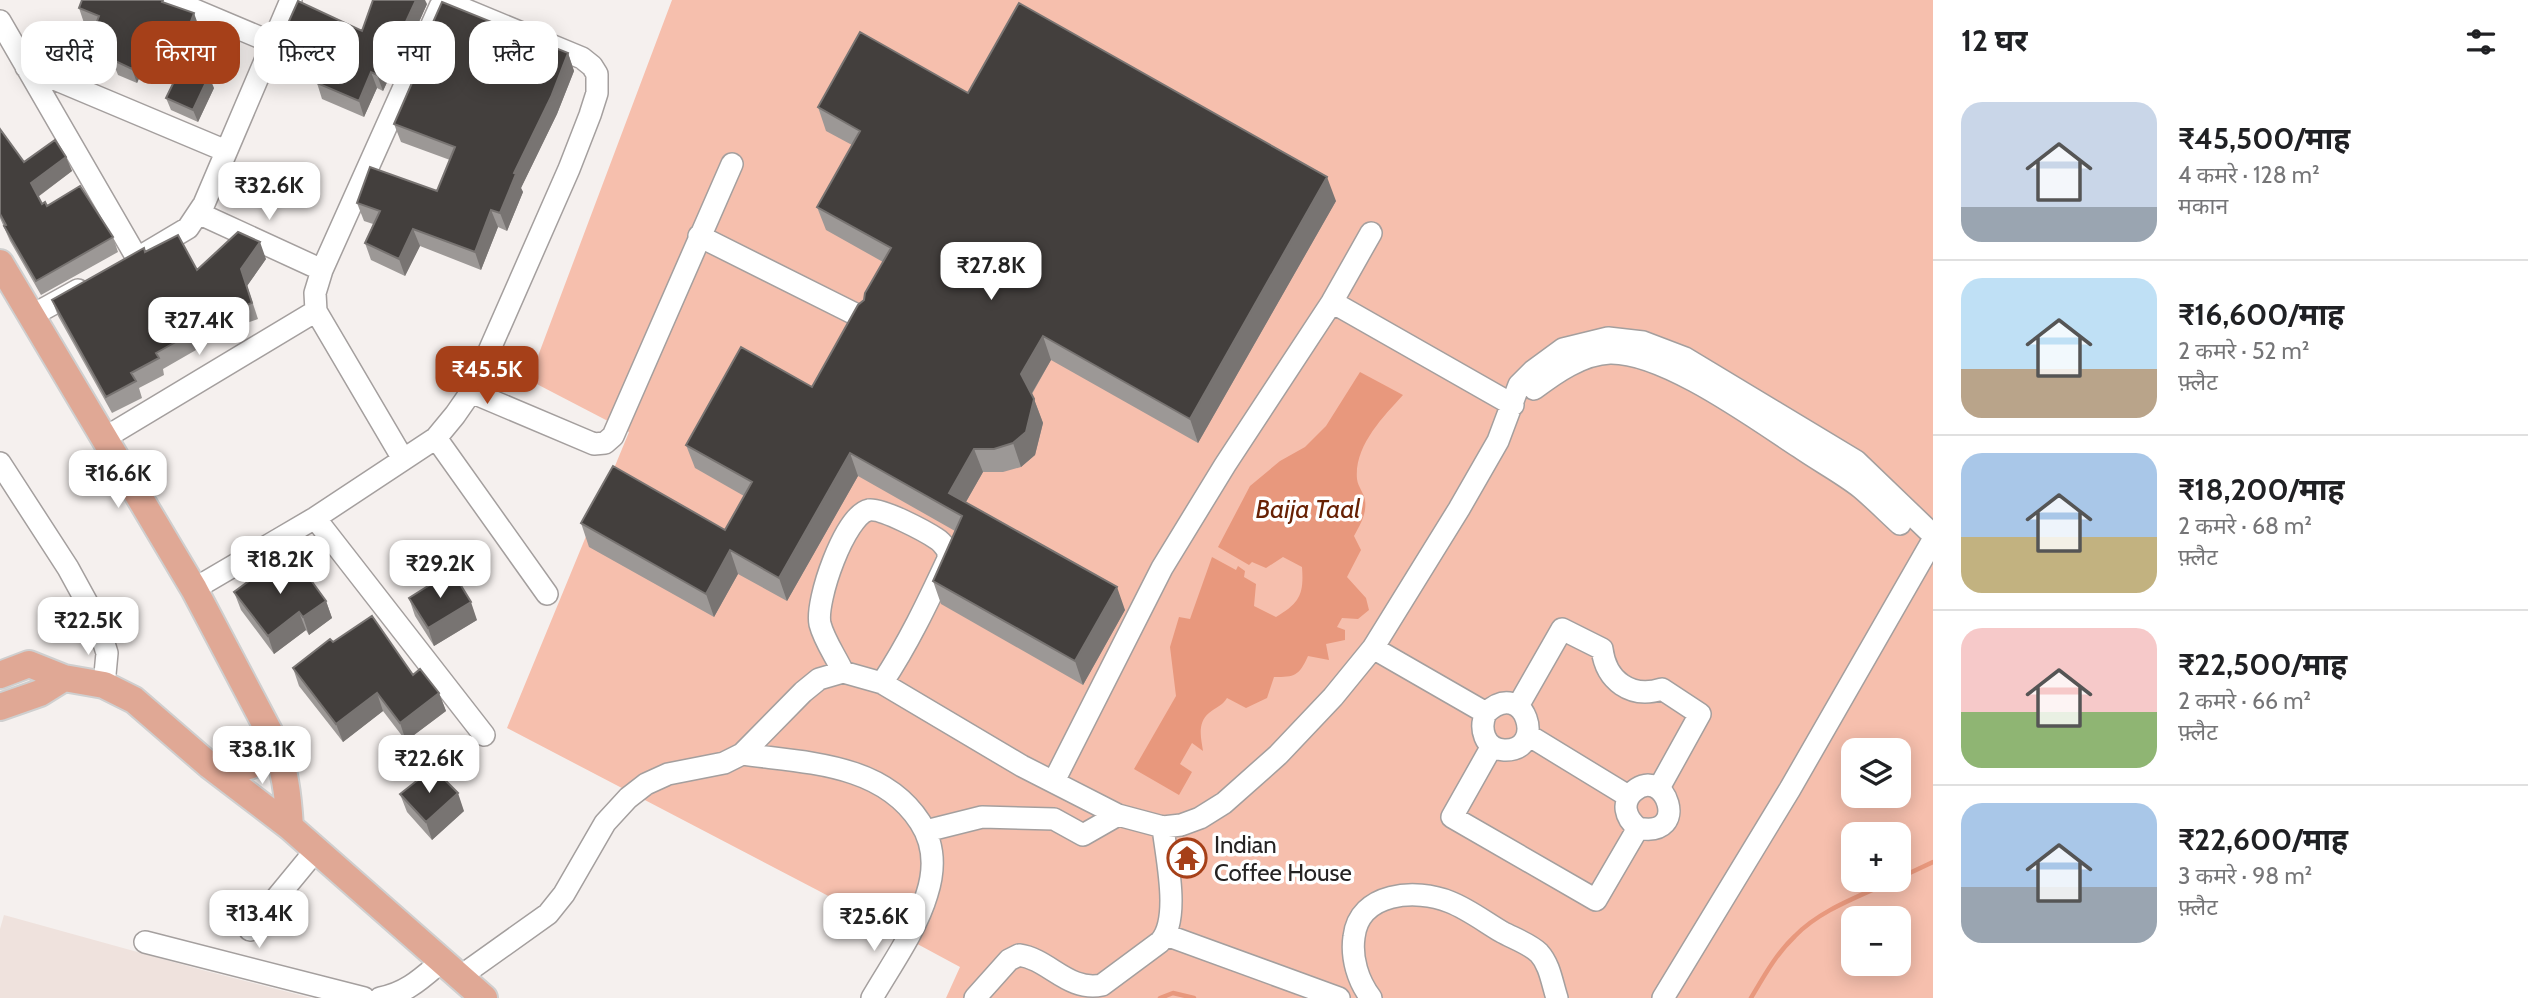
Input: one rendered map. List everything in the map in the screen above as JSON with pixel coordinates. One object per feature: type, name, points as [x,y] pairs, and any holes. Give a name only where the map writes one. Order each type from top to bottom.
[{"type":"main road","points":[[0,263],[194,589],[272,737],[281,758],[288,795],[290,827]]},
{"type":"main road","points":[[0,675],[29,664],[64,678],[104,685],[134,700],[209,765],[290,827],[484,998]]},
{"type":"main road","points":[[0,707],[40,693],[64,678]]},
{"type":"main road","points":[[209,765],[244,768],[262,759],[271,747],[272,737]]},
{"type":"street","points":[[171,0],[254,35]]},
{"type":"street","points":[[282,21],[291,0]]},
{"type":"street","points":[[194,589],[315,518],[436,438],[471,392],[569,169],[597,93],[597,74],[592,66],[582,58],[443,0],[322,270],[315,293],[316,311],[403,459]]},
{"type":"street","points":[[0,21],[21,58]]},
{"type":"street","points":[[36,84],[137,258]]},
{"type":"street","points":[[66,84],[226,151]]},
{"type":"street","points":[[31,316],[188,228],[198,213],[255,84]]},
{"type":"street","points":[[471,392],[594,444],[606,443],[613,436],[732,164]]},
{"type":"street","points":[[198,213],[322,270]]},
{"type":"street","points":[[1054,781],[1162,568],[1225,465],[1332,302],[1371,233]]},
{"type":"street","points":[[699,236],[861,317]]},
{"type":"street","points":[[1332,302],[1513,405]]},
{"type":"street","points":[[103,439],[316,311]]},
{"type":"street","points":[[380,998],[412,988],[548,914],[564,894],[605,823],[628,798],[646,784],[668,774],[724,763],[742,754],[803,692],[820,679],[844,672],[882,683],[1022,765],[1118,815],[1163,827],[1181,825],[1200,818],[1224,803],[1287,745],[1333,697],[1373,648],[1498,441],[1519,385],[1563,349],[1608,338],[1643,342],[1685,358],[1856,461],[1932,544],[1790,789],[1664,998]]},
{"type":"street","points":[[436,438],[547,594]]},
{"type":"street","points":[[0,463],[68,568],[97,621],[107,653],[104,685]]},
{"type":"street","points":[[844,672],[820,624],[819,603],[827,576],[859,515],[870,510],[887,513],[939,540],[948,551],[948,559],[899,658],[882,683]]},
{"type":"street","points":[[315,518],[484,735]]},
{"type":"street","points":[[1518,706],[1562,629],[1602,649],[1608,672],[1620,684],[1642,692],[1662,689],[1700,714],[1659,789]]},
{"type":"street","points":[[1373,648],[1486,713]]},
{"type":"street","points":[[1507,703],[1518,706],[1526,715],[1528,735],[1520,745],[1504,750],[1492,746],[1483,736],[1482,722],[1486,713],[1493,706],[1507,703]]},
{"type":"street","points":[[1528,735],[1628,796]]},
{"type":"street","points":[[1492,746],[1452,817],[1596,900],[1638,828]]},
{"type":"street","points":[[742,754],[836,768],[870,778],[893,791],[911,808],[926,831],[933,852],[927,895],[912,929],[872,998]]},
{"type":"street","points":[[1647,785],[1659,789],[1668,797],[1668,816],[1661,826],[1650,830],[1638,828],[1630,821],[1625,810],[1628,796],[1647,785]]},
{"type":"street","points":[[926,831],[982,817],[1054,819],[1083,835],[1118,815]]},
{"type":"street","points":[[975,998],[1009,960],[1019,955],[1034,960],[1067,980],[1091,987],[1101,985],[1163,939],[1170,920],[1171,905],[1163,827]]},
{"type":"street","points":[[250,930],[316,850]]},
{"type":"street","points":[[1371,998],[1365,991],[1352,953],[1354,931],[1360,919],[1372,906],[1388,897],[1404,894],[1450,902],[1538,953],[1549,969],[1557,998]]},
{"type":"street","points":[[1163,939],[1339,998]]},
{"type":"street","points":[[145,942],[364,998]]},
{"type":"shaded area","points":[[672,0],[1933,0],[1933,998],[946,998],[960,967],[507,728],[629,432],[529,380]]},
{"type":"shaded area","points":[[4,915],[311,998],[0,998],[0,929]]},
{"type":"water","name":"Baija Taal","points":[[1360,372],[1403,395],[1371,433],[1357,467],[1357,479],[1364,497],[1365,510],[1354,536],[1361,550],[1347,577],[1366,598],[1369,610],[1358,619],[1342,618],[1337,627],[1345,630],[1345,640],[1326,644],[1329,660],[1308,656],[1296,674],[1274,677],[1267,698],[1246,708],[1227,698],[1209,713],[1201,726],[1203,751],[1192,743],[1180,764],[1192,772],[1179,795],[1134,769],[1176,696],[1170,647],[1179,617],[1190,619],[1212,557],[1236,570],[1238,566],[1245,571],[1244,577],[1256,584],[1254,606],[1276,617],[1299,597],[1302,567],[1283,557],[1266,568],[1252,562],[1249,565],[1218,547],[1250,486],[1280,461],[1305,447],[1326,426]]},
{"type":"building","points":[[82,0],[163,0],[162,2],[194,13],[191,21],[131,21],[131,69],[117,62],[117,21],[97,21],[99,16],[79,8]]},
{"type":"building","points":[[373,0],[416,0],[406,21],[373,21],[373,73],[371,72],[359,101],[319,84],[359,84],[359,30],[362,31]]},
{"type":"building","points":[[298,1],[341,21],[289,21]]},
{"type":"building","points":[[442,2],[489,21],[469,21],[469,84],[556,84],[514,173],[516,174],[500,213],[491,210],[475,252],[413,229],[399,259],[365,243],[380,211],[357,203],[370,167],[437,191],[455,147],[394,124],[412,84],[455,84],[455,21],[434,21]]},
{"type":"building","points":[[1019,3],[1327,177],[1190,419],[1043,336],[1021,374],[1034,399],[1026,432],[1013,443],[994,449],[974,449],[949,493],[1117,587],[1075,661],[933,581],[962,516],[850,453],[779,578],[730,550],[706,594],[581,523],[613,466],[725,530],[752,482],[686,445],[741,347],[812,387],[858,305],[864,300],[865,293],[891,248],[817,207],[860,131],[818,107],[860,32],[968,93]]},
{"type":"building","points":[[558,49],[568,53],[558,79]]},
{"type":"building","points":[[173,84],[205,84],[193,110],[166,98]]},
{"type":"building","points":[[0,129],[24,162],[55,140],[66,157],[31,183],[42,204],[45,202],[47,206],[80,186],[113,237],[36,281],[4,226],[6,225],[0,214]]},
{"type":"building","points":[[238,232],[260,242],[241,269],[252,303],[229,311],[228,308],[188,331],[190,334],[156,353],[159,358],[131,373],[136,381],[106,397],[52,300],[144,248],[145,252],[178,235],[197,270]]},
{"type":"building","points":[[294,557],[326,601],[303,617],[299,612],[268,636],[234,592],[261,572],[266,578]]},
{"type":"building","points":[[452,571],[471,602],[428,628],[409,598]]},
{"type":"building","points":[[372,616],[413,675],[420,669],[439,693],[400,723],[377,693],[336,724],[293,668],[330,639],[333,642]]},
{"type":"building","points":[[433,768],[458,793],[426,822],[400,794]]},
{"type":"waterway","points":[[1911,872],[1933,862]]},
{"type":"waterway","points":[[1751,998],[1776,958],[1805,926],[1868,892]]},
{"type":"waterway","points":[[1160,998],[1173,993],[1194,998]]},
{"type":"place","name":"Indian Coffee House","points":[[1187,858]]}]
